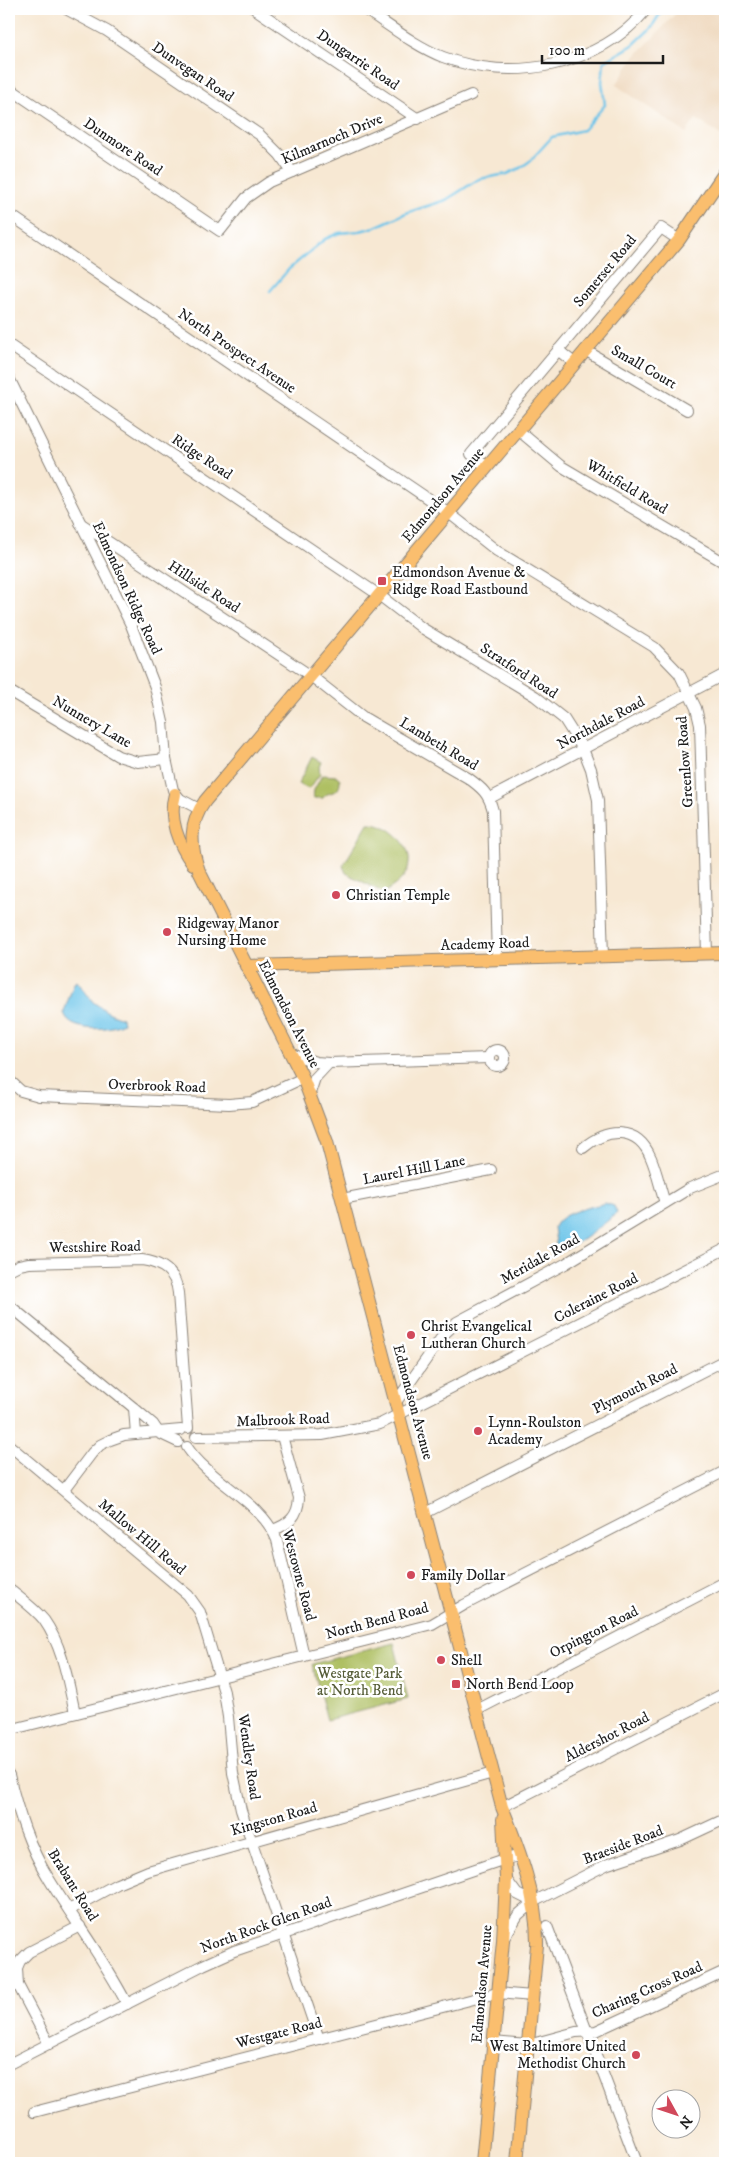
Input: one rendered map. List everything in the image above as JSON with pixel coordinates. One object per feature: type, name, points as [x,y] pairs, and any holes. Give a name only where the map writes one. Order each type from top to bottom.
[{"type":"main road","name":"Edmondson Avenue","points":[[517,2163],[533,1996],[537,1929],[533,1902],[502,1807],[327,1142],[303,1078],[199,871],[194,858],[192,836],[195,818],[199,809],[678,240],[725,172]]},
{"type":"main road","points":[[175,794],[172,804],[172,818],[176,831],[186,855],[199,871]]},
{"type":"main road","name":"Academy Road","points":[[246,966],[725,953]]},
{"type":"main road","name":"Edmondson Avenue","points":[[482,2163],[503,1941],[506,1879],[502,1807]]},
{"type":"street","name":"Dunvegan Road","points":[[66,9],[88,19],[107,31],[260,135],[280,155],[292,172]]},
{"type":"street","name":"Dungarrie Road","points":[[255,9],[418,119]]},
{"type":"street","points":[[364,9],[441,56],[485,68],[509,70],[547,65],[578,56],[614,37],[647,9]]},
{"type":"street","name":"Dunmore Road","points":[[9,88],[220,231]]},
{"type":"street","name":"Kilmarnoch Drive","points":[[220,231],[246,198],[269,182],[471,96]]},
{"type":"street","name":"North Prospect Avenue","points":[[9,214],[449,513]]},
{"type":"street","name":"Somerset Road","points":[[487,467],[471,454],[558,350],[661,228],[678,240]]},
{"type":"street","name":"Ridge Road","points":[[9,345],[379,594]]},
{"type":"street","points":[[558,350],[574,363]]},
{"type":"street","name":"Small Court","points":[[586,350],[688,410]]},
{"type":"street","name":"Edmondson Ridge Road","points":[[9,378],[131,625],[154,688],[163,722],[166,759],[175,794]]},
{"type":"street","name":"Whitfield Road","points":[[518,430],[561,466],[725,563]]},
{"type":"street","name":"Greenlow Road","points":[[449,513],[497,551],[649,642],[667,658],[679,673],[696,708],[702,748],[707,954]]},
{"type":"street","name":"Hillside Road","points":[[80,523],[311,676]]},
{"type":"street","name":"Stratford Road","points":[[379,594],[422,628],[550,706],[564,719],[583,749],[594,776],[598,800],[603,957]]},
{"type":"street","name":"Northdale Road","points":[[490,798],[725,674]]},
{"type":"street","name":"Lambeth Road","points":[[311,676],[363,717],[468,778],[490,798]]},
{"type":"street","name":"Nunnery Lane","points":[[9,691],[118,756],[138,762],[166,759]]},
{"type":"street","points":[[175,794],[180,799],[199,809]]},
{"type":"street","points":[[490,798],[494,827],[497,960]]},
{"type":"street","points":[[291,1054],[316,1062],[329,1063],[489,1058]]},
{"type":"street","points":[[310,1093],[315,1078],[329,1063]]},
{"type":"street","name":"Overbrook Road","points":[[9,1080],[21,1091],[39,1096],[229,1104],[252,1102],[303,1078]]},
{"type":"street","points":[[583,1148],[595,1138],[606,1134],[615,1132],[632,1137],[646,1150],[651,1158],[665,1203]]},
{"type":"street","name":"Laurel Hill Lane","points":[[342,1199],[491,1170]]},
{"type":"street","name":"Meridale Road","points":[[396,1402],[444,1334],[457,1322],[565,1264],[690,1188],[725,1174]]},
{"type":"street","name":"Coleraine Road","points":[[400,1415],[725,1249]]},
{"type":"street","name":"Westshire Road","points":[[9,1270],[29,1263],[142,1260],[158,1264],[173,1274],[177,1283],[178,1293],[185,1429]]},
{"type":"street","points":[[9,1304],[153,1424],[159,1433],[183,1444],[194,1443],[196,1437],[194,1432],[185,1429],[159,1433],[136,1434],[110,1440],[100,1445],[64,1490]]},
{"type":"street","name":"Plymouth Road","points":[[425,1513],[725,1360]]},
{"type":"street","points":[[134,1408],[136,1434]]},
{"type":"street","name":"Malbrook Road","points":[[196,1437],[322,1435],[380,1424],[400,1415]]},
{"type":"street","points":[[183,1444],[178,1436],[185,1429]]},
{"type":"street","points":[[273,1530],[287,1525],[297,1513],[300,1498],[282,1436]]},
{"type":"street","name":"Westowne Road","points":[[183,1444],[196,1460],[262,1516],[273,1530],[304,1656]]},
{"type":"street","name":"Mallow Hill Road","points":[[9,1445],[195,1603],[205,1626],[219,1677]]},
{"type":"street","name":"North Bend Road","points":[[9,1730],[432,1624],[725,1471]]},
{"type":"street","name":"Orpington Road","points":[[477,1710],[725,1582]]},
{"type":"street","points":[[9,1589],[33,1609],[51,1631],[62,1658],[75,1713]]},
{"type":"street","name":"Wendley Road","points":[[219,1677],[228,1717],[237,1794],[251,1842],[319,2039]]},
{"type":"street","name":"Aldershot Road","points":[[502,1807],[725,1693]]},
{"type":"street","name":"Kingston Road","points":[[69,1910],[117,1884],[148,1872],[494,1773]]},
{"type":"street","name":"Brabant Road","points":[[9,1775],[27,1836],[49,1880],[103,1960],[127,2004]]},
{"type":"street","name":"Braeside Road","points":[[503,1941],[518,1915],[533,1902],[608,1864],[680,1840],[725,1819]]},
{"type":"street","name":"North Rock Glen Road","points":[[9,2064],[203,1964],[283,1933],[519,1856]]},
{"type":"street","points":[[506,1879],[517,1894],[533,1902]]},
{"type":"street","points":[[48,2044],[18,1985],[17,1968],[20,1961],[29,1952],[80,1926]]},
{"type":"street","points":[[547,1926],[636,2163]]},
{"type":"street","name":"Charing Cross Road","points":[[493,2042],[528,2045],[596,2031],[725,1971]]},
{"type":"street","name":"Westgate Road","points":[[34,2112],[497,1993],[533,1996]]},
{"type":"shaded area","points":[[680,9],[716,13],[725,9],[725,138],[696,119],[686,133],[616,85],[633,59]]},
{"type":"green space","points":[[312,757],[321,762],[319,767],[320,774],[309,789],[298,784]]},
{"type":"green space","points":[[322,775],[337,776],[340,779],[340,785],[337,790],[323,798],[313,798],[314,790]]},
{"type":"green space","points":[[368,823],[383,826],[397,835],[407,849],[409,856],[406,873],[400,881],[384,893],[346,873],[343,866]]},
{"type":"green space","name":"Westgate Park at North Bend","points":[[394,1643],[408,1699],[327,1720],[312,1664]]},
{"type":"water","points":[[77,981],[93,1002],[109,1013],[122,1018],[123,1023],[99,1029],[72,1024],[64,1012],[74,983]]},
{"type":"water","points":[[605,1203],[614,1206],[617,1213],[580,1241],[564,1250],[557,1251],[554,1227],[563,1217]]},
{"type":"waterway","points":[[270,291],[289,269],[325,239],[339,233],[375,227],[406,213],[446,200],[479,179],[507,174],[520,168],[530,161],[552,137],[583,130],[605,105],[602,82],[604,62],[633,45],[651,28],[663,9]]},
{"type":"place","name":"Edmondson Avenue & Ridge Road Eastbound","points":[[382,581]]},
{"type":"place","name":"Christian Temple","points":[[336,895]]},
{"type":"place","name":"Ridgeway Manor Nursing Home","points":[[167,932]]},
{"type":"place","name":"Christ Evangelical Lutheran Church","points":[[411,1335]]},
{"type":"place","name":"Lynn-Roulston Academy","points":[[478,1431]]},
{"type":"place","name":"Family Dollar","points":[[411,1575]]},
{"type":"place","name":"Shell","points":[[441,1660]]},
{"type":"place","name":"North Bend Loop","points":[[456,1684]]},
{"type":"place","name":"West Baltimore United Methodist Church","points":[[636,2055]]}]
